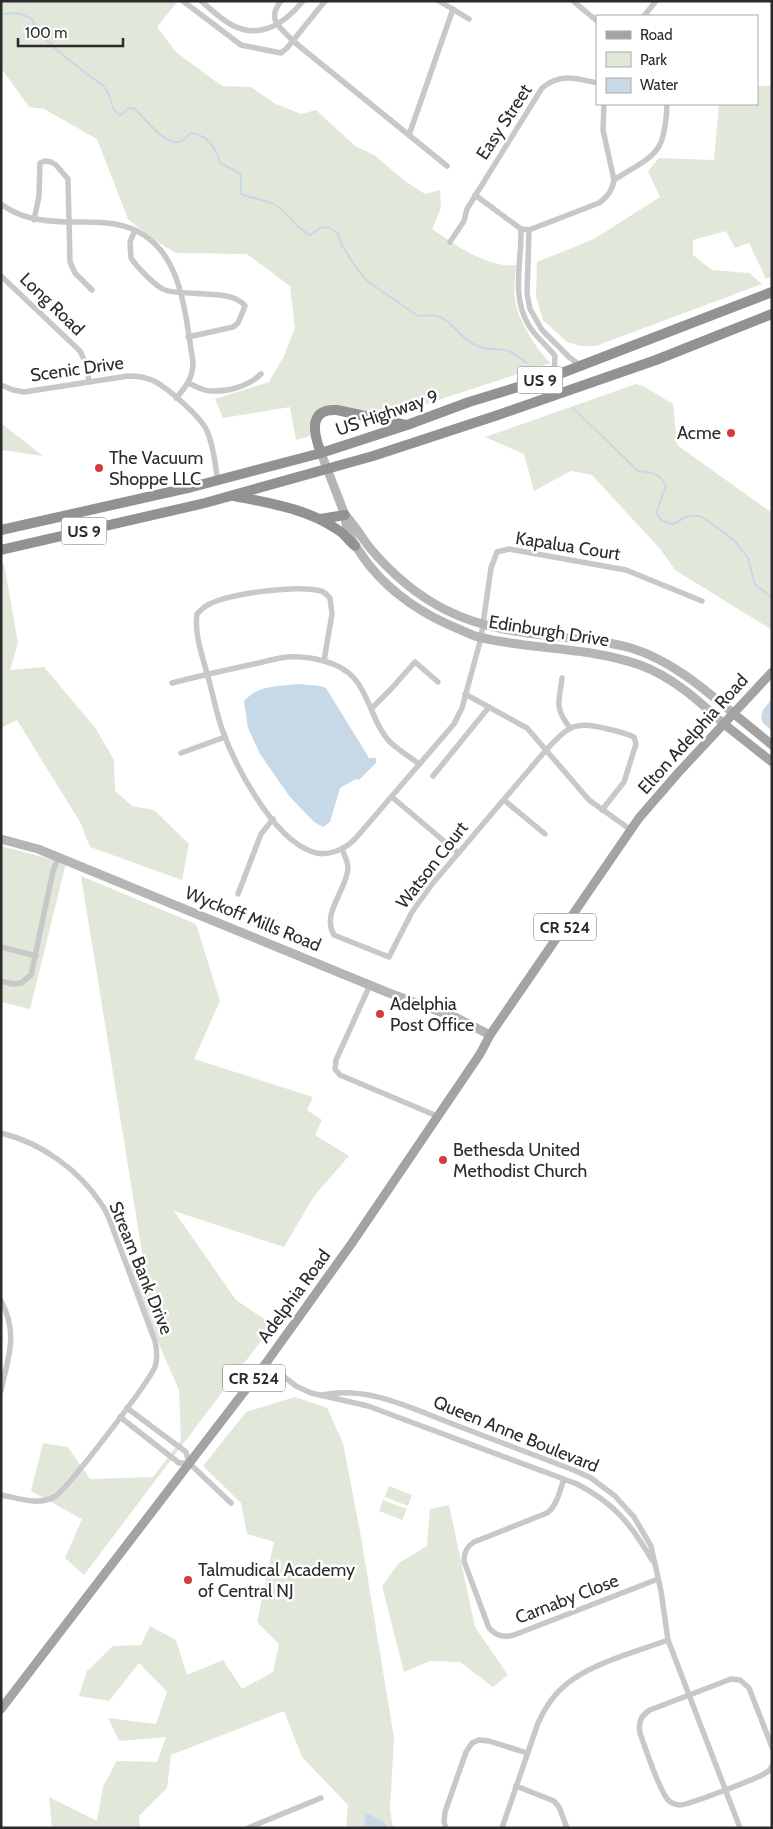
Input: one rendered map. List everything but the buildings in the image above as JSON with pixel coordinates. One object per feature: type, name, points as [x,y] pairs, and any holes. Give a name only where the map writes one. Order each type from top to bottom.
[{"type":"highway","name":"US Highway 9","points":[[1,530],[218,480],[321,452],[554,376],[772,292]]},
{"type":"highway","name":"US Highway 9","points":[[1,550],[174,511],[327,470],[559,394],[712,339],[772,314]]},
{"type":"highway","points":[[321,452],[314,430],[316,420],[326,412],[337,410],[407,425]]},
{"type":"highway","points":[[231,496],[265,502],[320,519],[339,530],[355,546]]},
{"type":"highway","points":[[320,519],[345,515]]},
{"type":"main road","name":"Edinburgh Drive","points":[[321,452],[345,515],[363,538],[382,561],[404,582],[446,610],[484,626],[611,643],[638,651],[677,670],[733,713]]},
{"type":"main road","name":"Edinburgh Drive","points":[[345,515],[344,524],[355,546],[374,571],[397,593],[440,621],[481,638],[609,655],[642,666],[678,685],[724,724]]},
{"type":"main road","name":"Elton Adelphia Road","points":[[631,830],[639,818],[772,672]]},
{"type":"main road","points":[[733,713],[772,745]]},
{"type":"main road","points":[[724,724],[772,762]]},
{"type":"main road","name":"CR 524","points":[[490,1035],[631,830]]},
{"type":"main road","name":"Wyckoff Mills Road","points":[[1,839],[38,849],[370,985],[457,1018],[490,1035]]},
{"type":"main road","name":"Adelphia Road","points":[[1,1710],[266,1363],[352,1243],[490,1035]]},
{"type":"street","points":[[183,1],[241,45],[281,53],[325,1]]},
{"type":"street","points":[[281,1],[274,12],[274,17],[278,25],[293,41],[447,166]]},
{"type":"street","points":[[205,3],[224,20],[239,28],[259,30],[278,25],[293,14],[303,1]]},
{"type":"street","points":[[439,1],[470,19]]},
{"type":"street","points":[[645,15],[656,1]]},
{"type":"street","points":[[576,2],[596,20]]},
{"type":"street","points":[[409,135],[453,9]]},
{"type":"street","name":"Easy Street","points":[[450,242],[464,221],[467,210],[475,195],[542,88],[551,81],[564,77],[574,77],[596,83]]},
{"type":"street","points":[[475,195],[521,228],[530,230],[599,202],[608,194],[614,180],[603,130],[604,105]]},
{"type":"street","points":[[614,180],[648,159],[660,147],[664,136],[667,105]]},
{"type":"street","points":[[34,220],[39,196],[40,163],[45,161],[56,165],[68,179],[70,262],[75,273],[92,290]]},
{"type":"street","points":[[1,204],[17,214],[34,220],[114,224],[134,230],[149,238],[162,251],[174,270],[181,293],[193,367],[188,383],[176,398]]},
{"type":"street","points":[[521,228],[519,298],[524,316],[534,332],[556,358],[554,376]]},
{"type":"street","points":[[134,230],[129,252],[134,263],[160,288],[181,293],[232,297],[243,302],[245,306],[238,323],[233,327],[188,336]]},
{"type":"street","points":[[530,230],[527,280],[528,303],[536,322],[564,353],[581,366]]},
{"type":"street","name":"Long Road","points":[[1,276],[80,351],[86,364],[89,381]]},
{"type":"street","points":[[519,280],[527,280]]},
{"type":"street","points":[[188,383],[202,389],[217,390],[244,386],[251,383],[261,374]]},
{"type":"street","name":"Scenic Drive","points":[[1,385],[24,392],[128,376],[142,377],[162,386],[201,422],[208,433],[218,480]]},
{"type":"street","name":"Kapalua Court","points":[[484,626],[491,568],[497,552],[510,549],[626,570],[702,601]]},
{"type":"street","points":[[324,661],[332,614],[330,598],[323,592],[312,590],[258,591],[222,600],[207,606],[197,614],[195,626],[207,673],[226,737],[237,764],[258,799],[286,837],[310,852],[327,854],[347,847],[355,840],[454,724],[462,708],[484,626]]},
{"type":"street","points":[[172,683],[207,673],[287,657],[313,658],[324,661],[341,668],[354,678],[389,740],[419,764]]},
{"type":"street","points":[[372,708],[391,690],[415,662],[438,682]]},
{"type":"street","points":[[562,678],[558,710],[570,728],[576,725],[592,724],[634,737],[636,744],[624,782],[602,810]]},
{"type":"street","points":[[465,694],[527,728],[589,800],[631,830]]},
{"type":"street","points":[[433,776],[490,707]]},
{"type":"street","name":"Watson Court","points":[[342,849],[348,866],[331,915],[330,928],[334,935],[389,957],[412,912],[433,883],[546,750],[564,731],[570,728]]},
{"type":"street","points":[[181,753],[226,737]]},
{"type":"street","points":[[392,797],[458,853]]},
{"type":"street","points":[[504,800],[545,834]]},
{"type":"street","points":[[238,894],[261,834],[273,819]]},
{"type":"street","points":[[1,981],[17,984],[25,982],[33,968],[53,871],[58,858]]},
{"type":"street","points":[[1,947],[36,956]]},
{"type":"street","points":[[370,985],[336,1060],[335,1069],[340,1075],[437,1116]]},
{"type":"street","name":"Stream Bank Drive","points":[[1,1133],[36,1146],[62,1162],[85,1183],[104,1206],[155,1341],[158,1354],[155,1367],[127,1408],[61,1492],[46,1501],[1,1495]]},
{"type":"street","points":[[1,1301],[10,1319],[12,1332],[1,1391]]},
{"type":"street","name":"Queen Anne Boulevard","points":[[266,1363],[300,1388],[336,1400],[368,1406],[564,1479],[592,1492],[616,1510],[634,1531],[655,1566]]},
{"type":"street","name":"Queen Anne Boulevard","points":[[322,1395],[347,1392],[384,1399],[576,1471],[592,1478],[615,1496],[634,1517],[651,1546],[668,1640],[740,1828]]},
{"type":"street","points":[[127,1408],[186,1452],[189,1463],[232,1502]]},
{"type":"street","points":[[120,1417],[179,1463],[189,1463]]},
{"type":"street","name":"Carnaby Close","points":[[564,1479],[551,1511],[474,1542],[464,1553],[466,1568],[492,1632],[503,1637],[514,1635],[658,1579]]},
{"type":"street","points":[[502,1828],[527,1753],[544,1710],[554,1696],[567,1683],[590,1669],[668,1640]]},
{"type":"street","points":[[772,1747],[749,1688],[744,1682],[731,1679],[650,1710],[643,1715],[639,1725],[640,1733],[659,1783],[668,1800],[673,1804],[680,1805],[725,1790],[766,1773],[772,1766]]},
{"type":"street","points":[[446,1828],[444,1822],[445,1812],[466,1752],[472,1743],[479,1740],[489,1740],[527,1753]]},
{"type":"street","points":[[516,1786],[554,1801],[559,1807],[567,1828]]},
{"type":"street","points":[[248,1828],[257,1826],[321,1798]]},
{"type":"green space","points":[[1,1],[178,1],[157,27],[177,53],[222,86],[251,87],[274,103],[301,114],[316,110],[355,146],[374,155],[405,181],[425,194],[440,190],[441,208],[432,229],[461,248],[483,259],[506,265],[516,265],[514,290],[518,310],[535,344],[551,363],[402,412],[384,416],[334,406],[311,423],[310,436],[296,440],[290,407],[223,418],[215,399],[269,382],[284,356],[295,328],[290,286],[247,254],[176,253],[151,238],[128,219],[97,139],[44,109],[29,107],[1,68]]},
{"type":"green space","points":[[758,86],[772,86],[772,277],[766,279],[749,243],[735,248],[726,231],[693,240],[693,255],[712,270],[749,273],[762,284],[596,346],[580,346],[567,342],[543,320],[536,297],[537,262],[594,239],[660,197],[648,171],[659,158],[714,160],[719,105],[758,105]]},
{"type":"green space","points":[[636,384],[643,386],[673,404],[677,445],[772,513],[772,630],[675,570],[661,550],[592,475],[571,471],[534,491],[524,454],[485,437]]},
{"type":"green space","points":[[1,423],[43,456],[1,450]]},
{"type":"green space","points":[[4,564],[18,643],[10,670],[44,667],[96,729],[114,760],[115,791],[132,806],[154,810],[189,844],[182,880],[90,847],[80,822],[17,720],[1,728],[1,565]]},
{"type":"green space","points":[[1,846],[66,863],[30,1009],[1,1002]]},
{"type":"green space","points":[[81,876],[196,924],[220,1001],[194,1059],[313,1097],[307,1110],[322,1120],[315,1135],[349,1156],[314,1196],[284,1247],[174,1211],[236,1300],[273,1325],[84,1575],[65,1558],[82,1519],[31,1491],[43,1443],[68,1447],[90,1479],[153,1477],[181,1440],[179,1390],[125,1266],[143,1258]]},
{"type":"green space","points":[[295,1397],[327,1408],[343,1443],[361,1537],[394,1738],[390,1809],[393,1828],[388,1828],[384,1822],[365,1812],[364,1828],[346,1828],[348,1805],[302,1757],[284,1711],[171,1755],[167,1788],[139,1816],[140,1828],[52,1828],[49,1797],[97,1821],[103,1786],[117,1761],[157,1762],[166,1737],[119,1741],[108,1718],[156,1724],[167,1692],[139,1663],[109,1701],[79,1696],[87,1671],[113,1646],[141,1645],[150,1626],[176,1640],[187,1675],[223,1660],[242,1689],[273,1672],[279,1644],[257,1622],[274,1542],[247,1534],[241,1503],[203,1466],[246,1412]]},
{"type":"green space","points":[[389,1486],[412,1495],[408,1506],[385,1497]]},
{"type":"green space","points":[[383,1500],[407,1509],[402,1520],[379,1511]]},
{"type":"green space","points":[[449,1505],[475,1627],[508,1675],[493,1687],[460,1662],[430,1661],[404,1672],[382,1586],[399,1563],[427,1546],[430,1509]]},
{"type":"water","points":[[299,684],[326,688],[369,758],[376,758],[376,763],[359,780],[356,779],[340,788],[330,822],[323,827],[314,822],[290,797],[260,754],[248,728],[244,701],[262,689]]},
{"type":"water","points":[[772,699],[772,731],[763,723],[761,718],[763,710]]},
{"type":"water","points":[[365,1812],[384,1822],[388,1828],[364,1828]]},
{"type":"waterway","points":[[1,14],[17,13],[31,18],[56,50],[107,90],[117,113],[121,115],[129,108],[135,109],[163,137],[169,140],[182,141],[191,133],[207,139],[214,147],[220,163],[241,174],[241,194],[275,205],[285,212],[300,229],[310,235],[320,228],[328,227],[337,233],[343,247],[367,281],[418,316],[429,315],[444,319],[473,344],[484,348],[511,352],[527,363]]},
{"type":"waterway","points":[[573,408],[638,471],[655,474],[661,478],[666,486],[656,513],[662,521],[673,524],[688,516],[701,516],[735,541],[748,558],[755,585],[772,597]]},
{"type":"place","name":"Acme","points":[[731,433]]},
{"type":"place","name":"The Vacuum Shoppe LLC","points":[[99,468]]},
{"type":"place","name":"Adelphia Post Office","points":[[380,1014]]},
{"type":"place","name":"Bethesda United Methodist Church","points":[[443,1160]]},
{"type":"place","name":"Talmudical Academy of Central NJ","points":[[188,1580]]}]
